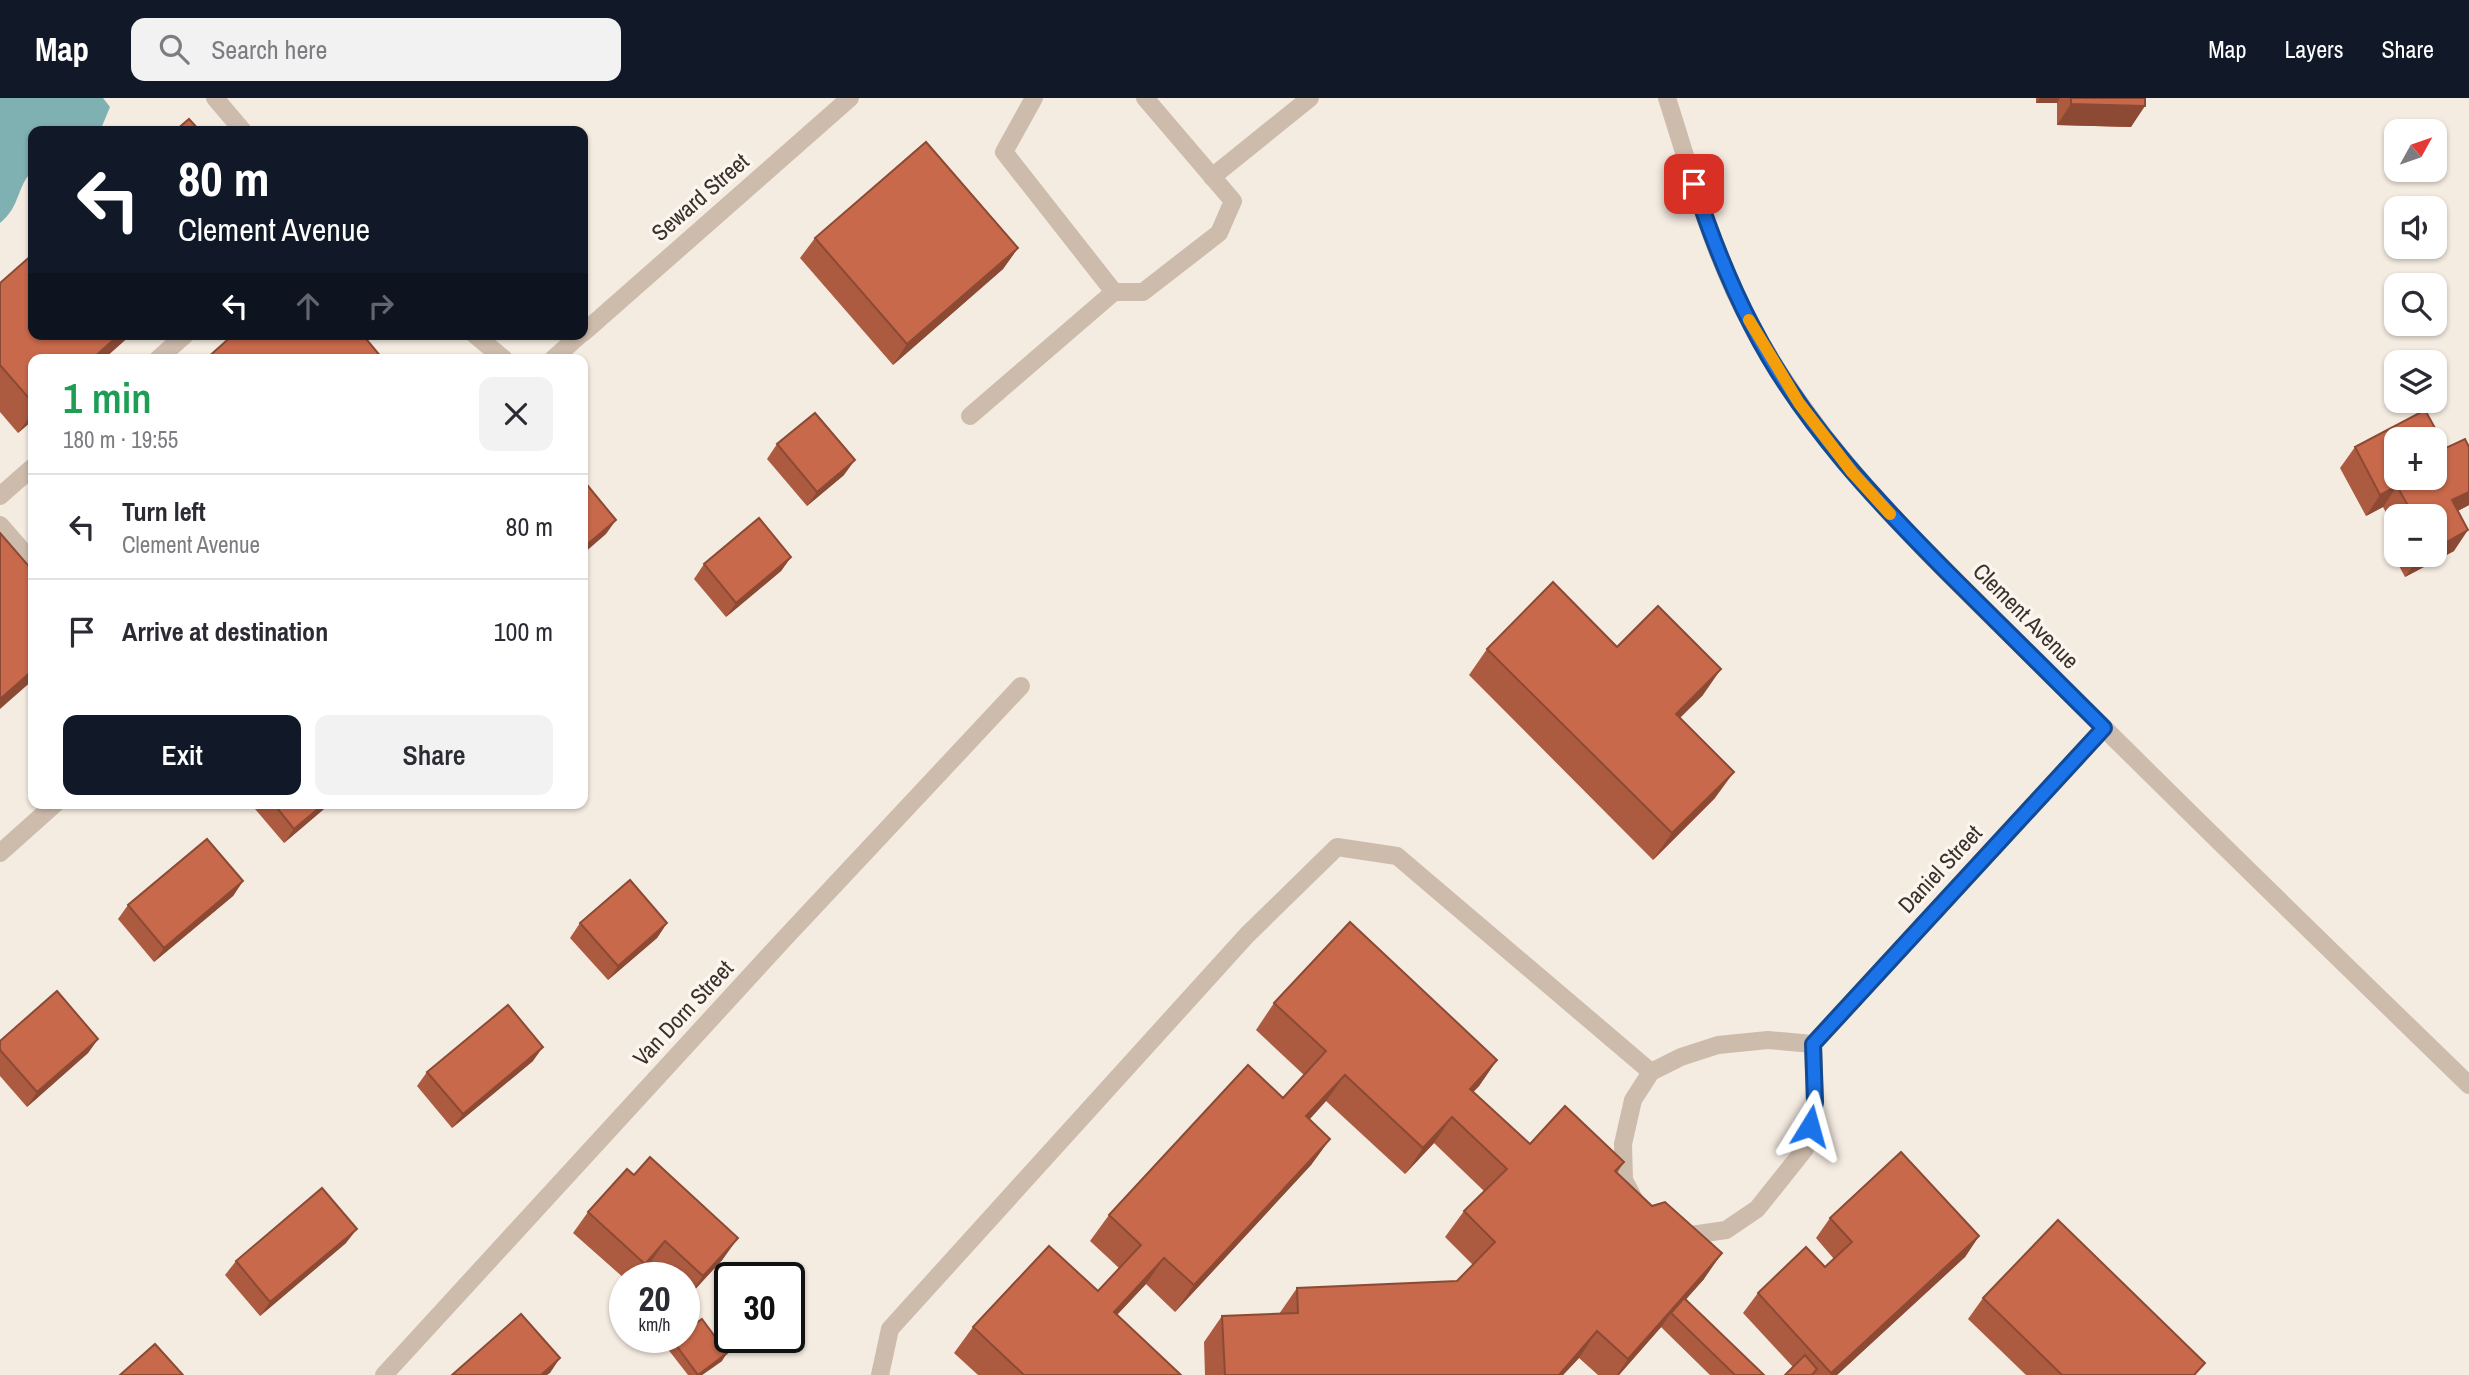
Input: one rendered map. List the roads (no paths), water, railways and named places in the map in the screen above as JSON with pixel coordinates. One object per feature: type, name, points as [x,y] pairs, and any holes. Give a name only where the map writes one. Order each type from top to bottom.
[{"type":"street","points":[[215,98],[239,126]]},
{"type":"street","name":"Seward Street","points":[[588,328],[850,98]]},
{"type":"street","points":[[1034,98],[1004,152],[1114,292]]},
{"type":"street","points":[[970,416],[1114,292],[1143,292],[1219,233],[1233,201],[1144,98]]},
{"type":"street","points":[[1212,177],[1310,98]]},
{"type":"street","name":"Clement Avenue","points":[[1667,98],[1715,248],[1753,328],[1799,403],[1852,472],[1897,522],[2104,728],[2469,1085]]},
{"type":"street","points":[[164,354],[179,340]]},
{"type":"street","points":[[481,340],[498,354]]},
{"type":"street","name":"Seward Street","points":[[559,354],[574,340]]},
{"type":"street","points":[[0,496],[28,471]]},
{"type":"street","points":[[0,525],[28,557]]},
{"type":"street","name":"Van Dorn Street","points":[[384,1375],[784,939],[1021,686]]},
{"type":"street","name":"Daniel Street","points":[[1813,1044],[2104,728]]},
{"type":"street","points":[[0,853],[49,809]]},
{"type":"street","points":[[880,1375],[890,1329],[1247,935],[1337,846],[1397,856],[1651,1072]]},
{"type":"street","points":[[1768,1040],[1813,1044],[1815,1102],[1805,1149],[1757,1209],[1726,1230],[1691,1235],[1657,1224],[1636,1203],[1624,1180],[1623,1144],[1633,1101],[1651,1072],[1681,1057],[1718,1045],[1768,1040]]},
{"type":"water","points":[[0,98],[103,98],[110,107],[102,126],[28,126],[28,176],[12,210],[0,223]]}]
